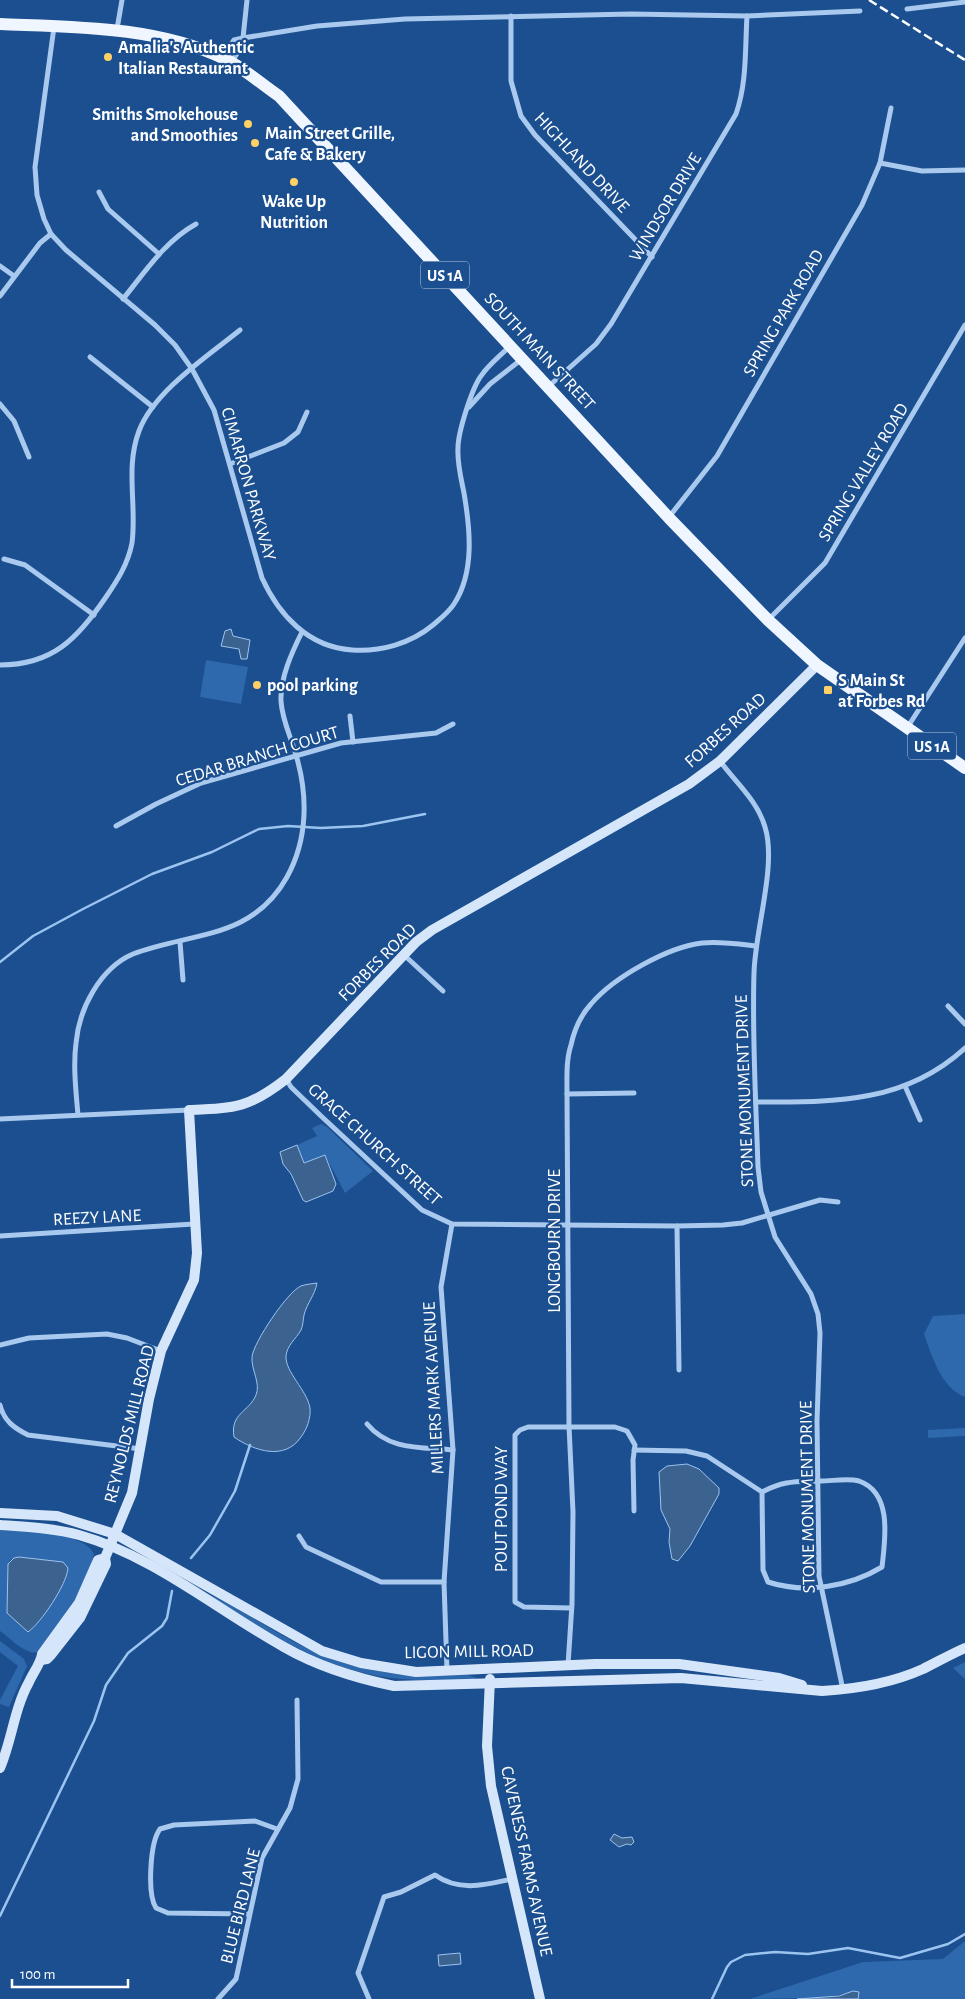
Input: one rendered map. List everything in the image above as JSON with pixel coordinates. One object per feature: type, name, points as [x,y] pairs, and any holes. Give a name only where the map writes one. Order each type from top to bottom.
[{"type":"main road","name":"SOUTH MAIN STREET","points":[[0,24],[117,30],[197,48],[226,60],[279,96],[669,518],[768,620],[817,665],[906,729],[965,768]]},
{"type":"main road","name":"FORBES ROAD","points":[[190,1110],[225,1109],[248,1104],[265,1096],[286,1079],[403,954],[432,930],[657,803],[720,762],[817,665]]},
{"type":"main road","name":"REYNOLDS MILL ROAD","points":[[0,1768],[25,1688],[41,1660],[47,1659],[51,1655],[80,1618],[99,1582],[106,1564],[104,1558],[132,1493],[142,1449],[148,1398],[161,1351],[194,1280],[197,1252],[194,1224],[190,1110]]},
{"type":"main road","name":"LIGON MILL ROAD","points":[[0,1513],[57,1516],[113,1540],[322,1651],[361,1663],[416,1672],[568,1665],[679,1664],[779,1678],[822,1691]]},
{"type":"main road","name":"LIGON MILL ROAD","points":[[0,1525],[41,1528],[113,1540],[137,1558],[285,1648],[328,1668],[362,1680],[394,1686],[681,1678],[822,1691],[842,1690],[869,1686],[922,1670],[965,1648]]},
{"type":"main road","name":"CAVENESS FARMS AVENUE","points":[[491,1669],[487,1746],[491,1786],[540,1999]]},
{"type":"street","points":[[117,30],[122,0]]},
{"type":"street","points":[[247,0],[243,38],[242,46],[234,58],[226,60],[226,52],[234,40],[243,38],[326,25],[404,19],[511,16],[631,14],[747,16],[860,11]]},
{"type":"street","points":[[907,9],[965,2]]},
{"type":"street","name":"HIGHLAND DRIVE","points":[[511,16],[511,81],[521,116],[535,134],[652,257]]},
{"type":"street","name":"WINDSOR DRIVE","points":[[549,386],[596,344],[611,324],[736,114],[742,97],[747,16]]},
{"type":"street","name":"CIMARRON PARKWAY","points":[[54,26],[35,167],[36,195],[51,234],[66,250],[175,345],[192,369],[214,410],[262,578],[273,600],[302,632],[346,649],[370,651],[417,637],[455,604],[462,585],[469,545],[468,519],[458,448],[461,428],[473,390],[480,376],[511,345]]},
{"type":"street","name":"SPRING PARK ROAD","points":[[669,518],[717,456],[862,205],[880,163],[891,108]]},
{"type":"street","points":[[880,163],[922,171],[965,170]]},
{"type":"street","points":[[99,192],[108,209],[159,254]]},
{"type":"street","points":[[123,300],[159,254],[180,233],[196,224]]},
{"type":"street","points":[[0,296],[40,243],[51,234]]},
{"type":"street","points":[[0,266],[14,276]]},
{"type":"street","name":"SPRING VALLEY ROAD","points":[[768,620],[825,563],[965,325]]},
{"type":"street","points":[[0,665],[35,660],[52,654],[67,645],[83,630],[94,615],[119,577],[127,561],[132,543],[131,469],[133,450],[139,430],[153,407],[192,369],[240,330]]},
{"type":"street","points":[[90,357],[153,407]]},
{"type":"street","name":"CIMARRON PARKWAY","points":[[469,407],[490,384],[523,358]]},
{"type":"street","points":[[0,404],[14,421],[29,457]]},
{"type":"street","points":[[230,464],[284,443],[298,432],[308,412]]},
{"type":"street","points":[[4,559],[25,565],[94,615]]},
{"type":"street","points":[[78,1115],[76,1044],[80,1018],[95,988],[113,968],[132,955],[221,932],[246,919],[268,902],[287,877],[297,853],[304,823],[305,790],[283,714],[281,698],[283,681],[293,650],[302,632]]},
{"type":"street","points":[[906,729],[965,638]]},
{"type":"street","name":"CEDAR BRANCH COURT","points":[[350,716],[353,742]]},
{"type":"street","name":"CEDAR BRANCH COURT","points":[[116,826],[163,800],[201,783],[341,743],[436,733],[452,724]]},
{"type":"street","name":"STONE MONUMENT DRIVE","points":[[720,762],[746,790],[758,810],[765,827],[769,846],[769,864],[756,946],[754,973],[756,1102],[760,1192],[766,1216],[775,1237],[811,1294],[818,1314],[820,1333],[817,1482],[821,1586],[842,1690]]},
{"type":"street","points":[[180,942],[183,980]]},
{"type":"street","name":"LONGBOURN DRIVE","points":[[568,1665],[573,1512],[569,1426],[567,1094],[568,1061],[571,1044],[580,1020],[590,1004],[604,991],[665,953],[704,942],[756,946]]},
{"type":"street","points":[[403,954],[443,991]]},
{"type":"street","points":[[948,1006],[965,1024]]},
{"type":"street","points":[[756,1102],[850,1100],[874,1096],[905,1086],[930,1072],[965,1048]]},
{"type":"street","name":"GRACE CHURCH STREET","points":[[286,1079],[320,1115],[422,1210],[452,1224],[677,1226],[733,1224],[820,1200],[838,1202]]},
{"type":"street","points":[[905,1086],[920,1120]]},
{"type":"street","points":[[567,1094],[634,1093]]},
{"type":"street","name":"FORBES ROAD","points":[[0,1119],[190,1110]]},
{"type":"street","name":"REEZY LANE","points":[[0,1236],[194,1224]]},
{"type":"street","name":"MILLERS MARK AVENUE","points":[[447,1671],[444,1582],[453,1450],[441,1287],[452,1224]]},
{"type":"street","points":[[677,1226],[679,1370]]},
{"type":"street","points":[[0,1345],[29,1338],[107,1334],[127,1338],[161,1351]]},
{"type":"street","points":[[0,1405],[2,1413],[12,1426],[28,1435],[142,1449]]},
{"type":"street","points":[[367,1424],[377,1436],[389,1442],[453,1450]]},
{"type":"street","name":"POUT POND WAY","points":[[571,1608],[524,1607],[515,1602],[515,1435],[520,1430],[528,1427],[615,1427],[627,1431],[635,1445],[634,1511]]},
{"type":"street","points":[[634,1450],[686,1451],[707,1456],[762,1492]]},
{"type":"street","points":[[794,1481],[858,1481],[865,1485],[879,1499],[885,1524],[882,1567],[853,1581],[834,1586],[777,1585],[768,1582],[763,1570],[762,1492],[780,1483],[794,1481]]},
{"type":"street","points":[[298,1536],[306,1547],[381,1582],[444,1582]]},
{"type":"street","name":"BLUE BIRD LANE","points":[[218,1999],[236,1979],[262,1858],[290,1808],[298,1779],[297,1700]]},
{"type":"street","points":[[249,1914],[168,1913],[156,1908],[150,1896],[154,1841],[160,1829],[174,1825],[255,1821],[277,1829]]},
{"type":"street","points":[[369,1999],[358,1973],[384,1897],[401,1892],[435,1875],[451,1884],[466,1887],[512,1879]]},
{"type":"shaded area","points":[[231,629],[233,636],[250,640],[247,659],[241,659],[239,649],[221,646],[225,631]]},
{"type":"shaded area","points":[[206,660],[248,667],[241,704],[200,697]]},
{"type":"shaded area","points":[[321,1124],[327,1127],[373,1171],[345,1193],[325,1155],[304,1163],[297,1145],[317,1136],[312,1128]]},
{"type":"shaded area","points":[[297,1145],[304,1163],[325,1155],[336,1184],[333,1191],[306,1202],[303,1200],[291,1174],[283,1164],[280,1152]]},
{"type":"shaded area","points":[[317,1283],[305,1311],[301,1330],[290,1345],[286,1356],[289,1368],[308,1401],[310,1412],[307,1427],[301,1437],[287,1449],[269,1451],[251,1446],[234,1437],[234,1429],[237,1418],[253,1401],[256,1395],[257,1381],[252,1362],[254,1350],[265,1330],[288,1297],[301,1286]]},
{"type":"shaded area","points":[[965,1314],[965,1397],[957,1393],[950,1386],[938,1370],[924,1334],[933,1316]]},
{"type":"shaded area","points":[[965,1428],[965,1436],[928,1438],[928,1430]]},
{"type":"shaded area","points":[[687,1464],[699,1469],[719,1488],[719,1494],[690,1546],[678,1561],[672,1559],[669,1542],[670,1529],[661,1510],[659,1472],[667,1466]]},
{"type":"shaded area","points":[[0,1530],[52,1534],[78,1541],[88,1547],[94,1554],[85,1586],[39,1652],[34,1653],[24,1649],[0,1631]],"holes":[[[19,1557],[63,1562],[66,1578],[40,1619],[28,1632],[7,1613],[8,1564],[10,1560]]]},
{"type":"shaded area","points":[[14,1558],[63,1562],[68,1568],[67,1575],[52,1603],[40,1620],[28,1632],[7,1613],[8,1564]]},
{"type":"shaded area","points":[[202,1591],[229,1604],[308,1649],[346,1664],[386,1672],[468,1675],[477,1678],[469,1680],[404,1679],[371,1675],[342,1667],[313,1656],[286,1642]]},
{"type":"shaded area","points":[[0,1641],[24,1659],[27,1666],[9,1707],[0,1704],[0,1700],[18,1666],[0,1652]]},
{"type":"shaded area","points":[[965,1662],[965,1679],[953,1668]]},
{"type":"shaded area","points":[[614,1834],[622,1838],[632,1837],[634,1842],[631,1845],[627,1844],[619,1847],[610,1840]]},
{"type":"shaded area","points":[[965,1941],[965,1999],[858,1999],[859,1994],[848,1993],[821,1998],[750,1999],[863,1962],[943,1959]]},
{"type":"shaded area","points":[[460,1953],[461,1964],[439,1966],[438,1955]]},
{"type":"shaded area","points":[[853,1991],[859,1992],[858,1999],[797,1999],[839,1996]]},
{"type":"waterway","points":[[0,962],[33,936],[83,909],[152,874],[212,852],[259,829],[288,826],[321,828],[363,826],[425,814]]},
{"type":"waterway","points":[[191,1558],[210,1535],[235,1491],[250,1445]]},
{"type":"waterway","points":[[0,1916],[94,1721],[106,1685],[128,1653],[162,1626],[167,1618],[172,1591]]},
{"type":"waterway","points":[[712,1999],[727,1967],[731,1962],[745,1955],[775,1952],[808,1954],[848,1948],[900,1958],[948,1944],[965,1934]]},
{"type":"railway","points":[[869,0],[965,60]]},
{"type":"place","name":"Amalia's Authentic Italian Restaurant","points":[[108,57]]},
{"type":"place","name":"Smiths Smokehouse and Smoothies","points":[[248,124]]},
{"type":"place","name":"Main Street Grille, Cafe & Bakery","points":[[255,143]]},
{"type":"place","name":"Wake Up Nutrition","points":[[294,182]]},
{"type":"place","name":"pool parking","points":[[257,685]]},
{"type":"place","name":"S Main St at Forbes Rd","points":[[828,690]]}]
